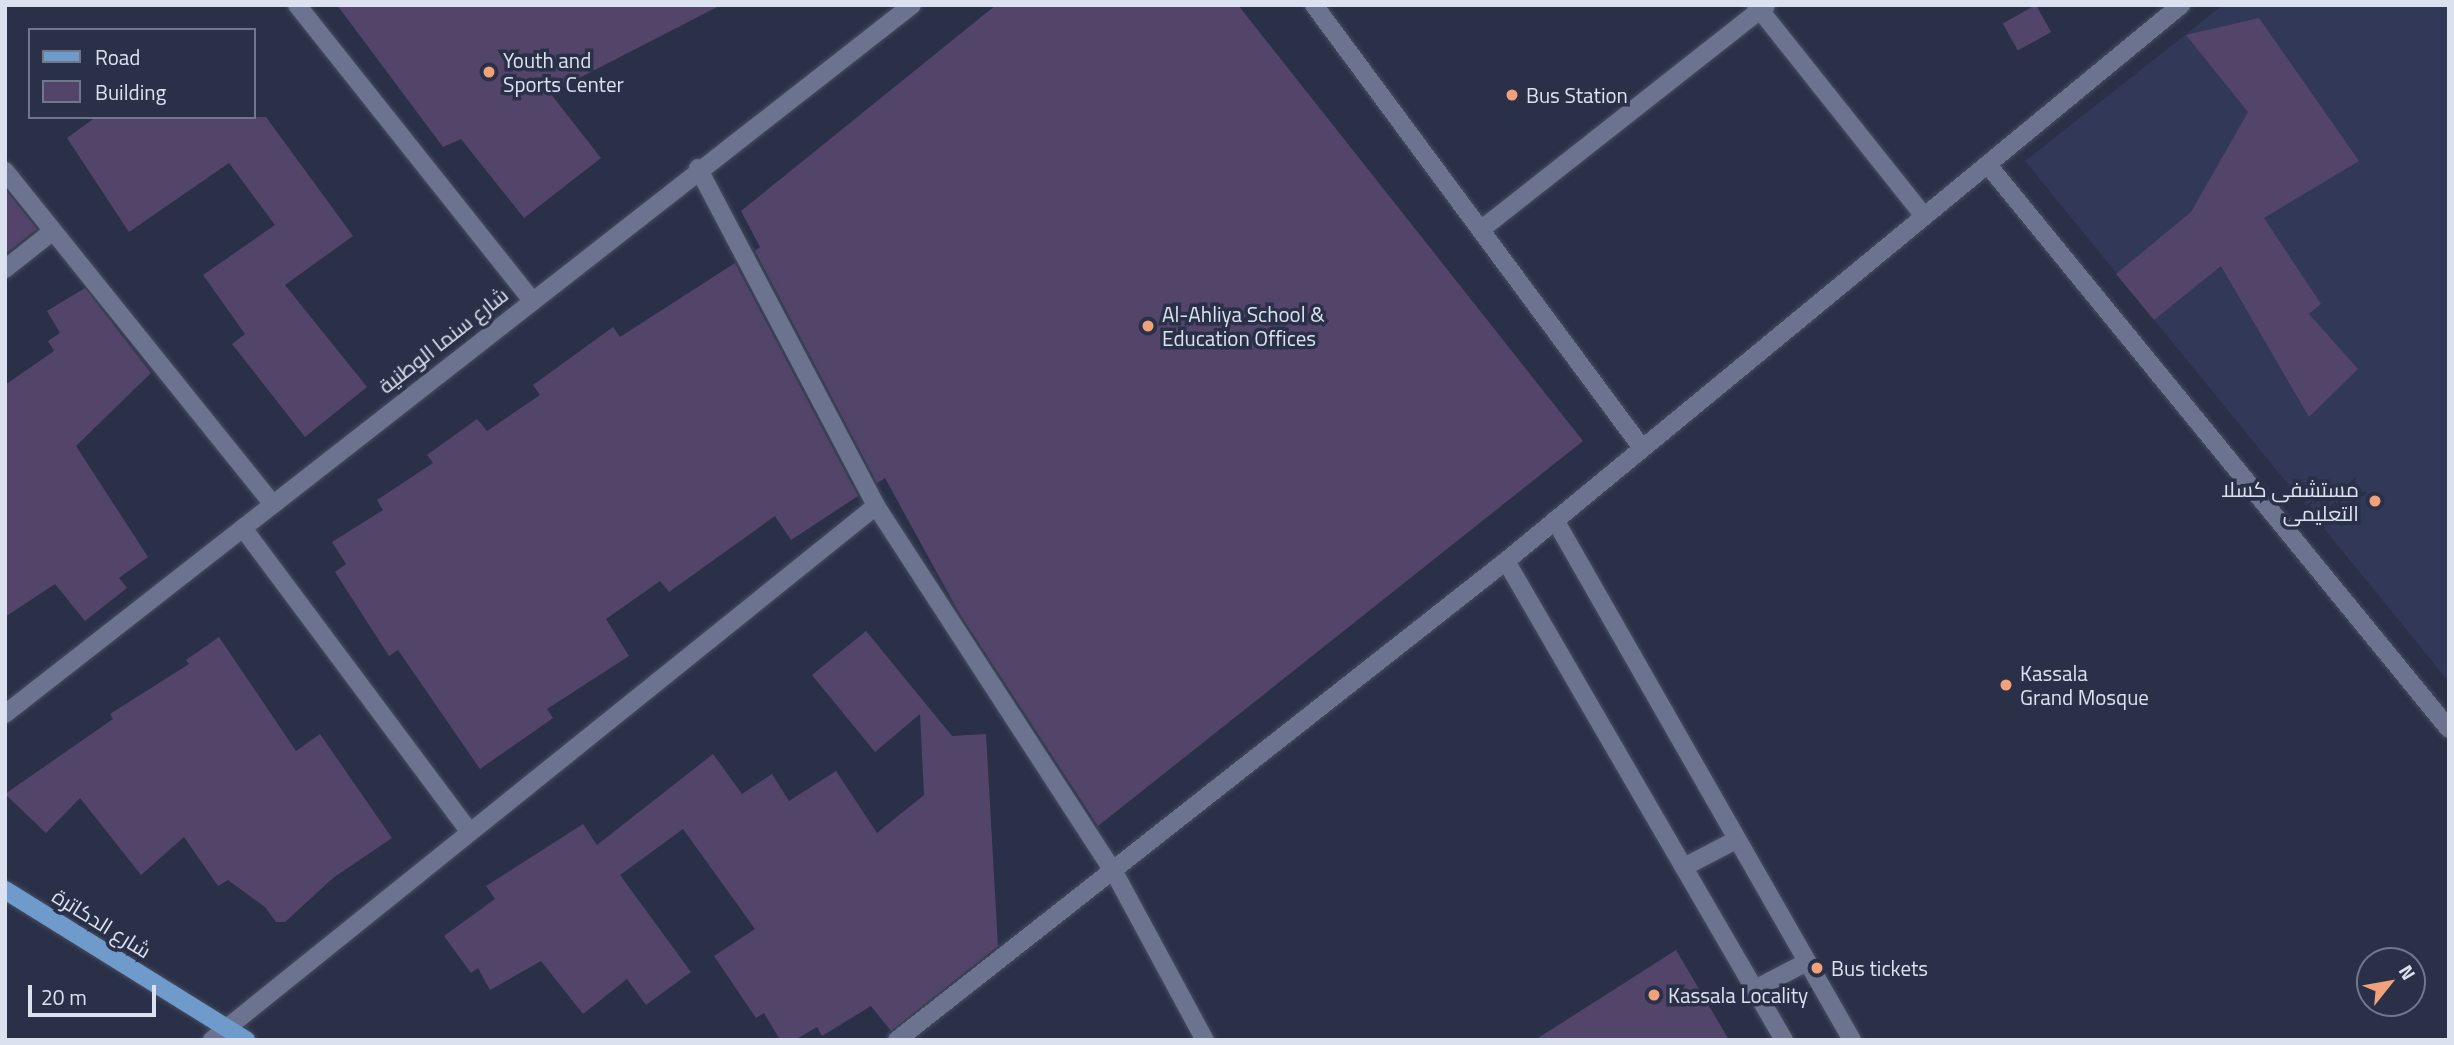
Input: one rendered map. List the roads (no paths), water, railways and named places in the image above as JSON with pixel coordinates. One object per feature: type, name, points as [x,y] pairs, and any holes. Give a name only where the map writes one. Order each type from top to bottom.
[{"type":"main road","name":"شارع الدكاترة","points":[[5,890],[246,1040]]},
{"type":"street","points":[[297,5],[531,299]]},
{"type":"street","name":"شارع سنما الوطنية","points":[[5,714],[698,168],[912,5]]},
{"type":"street","points":[[1314,5],[1483,228],[1642,448]]},
{"type":"street","points":[[897,1040],[1114,872],[1302,716],[1506,561],[1922,214],[1988,165],[2181,5]]},
{"type":"street","points":[[1483,228],[1760,7],[1922,214]]},
{"type":"street","points":[[1988,165],[2449,729]]},
{"type":"street","points":[[698,168],[876,506],[1114,872],[1205,1040]]},
{"type":"street","points":[[5,171],[273,504]]},
{"type":"street","points":[[5,270],[53,231]]},
{"type":"street","points":[[212,1040],[468,830],[876,506]]},
{"type":"street","points":[[1555,520],[1852,1040]]},
{"type":"street","points":[[243,528],[468,830]]},
{"type":"street","points":[[1506,561],[1784,1040]]},
{"type":"street","points":[[1684,867],[1736,839]]},
{"type":"street","points":[[1755,989],[1807,962]]},
{"type":"place","name":"Youth and Sports Center","points":[[489,72]]},
{"type":"place","name":"Bus Station","points":[[1512,95]]},
{"type":"place","name":"Al-Ahliya School & Education Offices","points":[[1148,326]]},
{"type":"place","name":"مستشفى كسلا التعليمى","points":[[2375,501]]},
{"type":"place","name":"Kassala Grand Mosque","points":[[2006,685]]},
{"type":"place","name":"Bus tickets","points":[[1817,968]]},
{"type":"place","name":"Kassala Locality","points":[[1654,995]]}]
